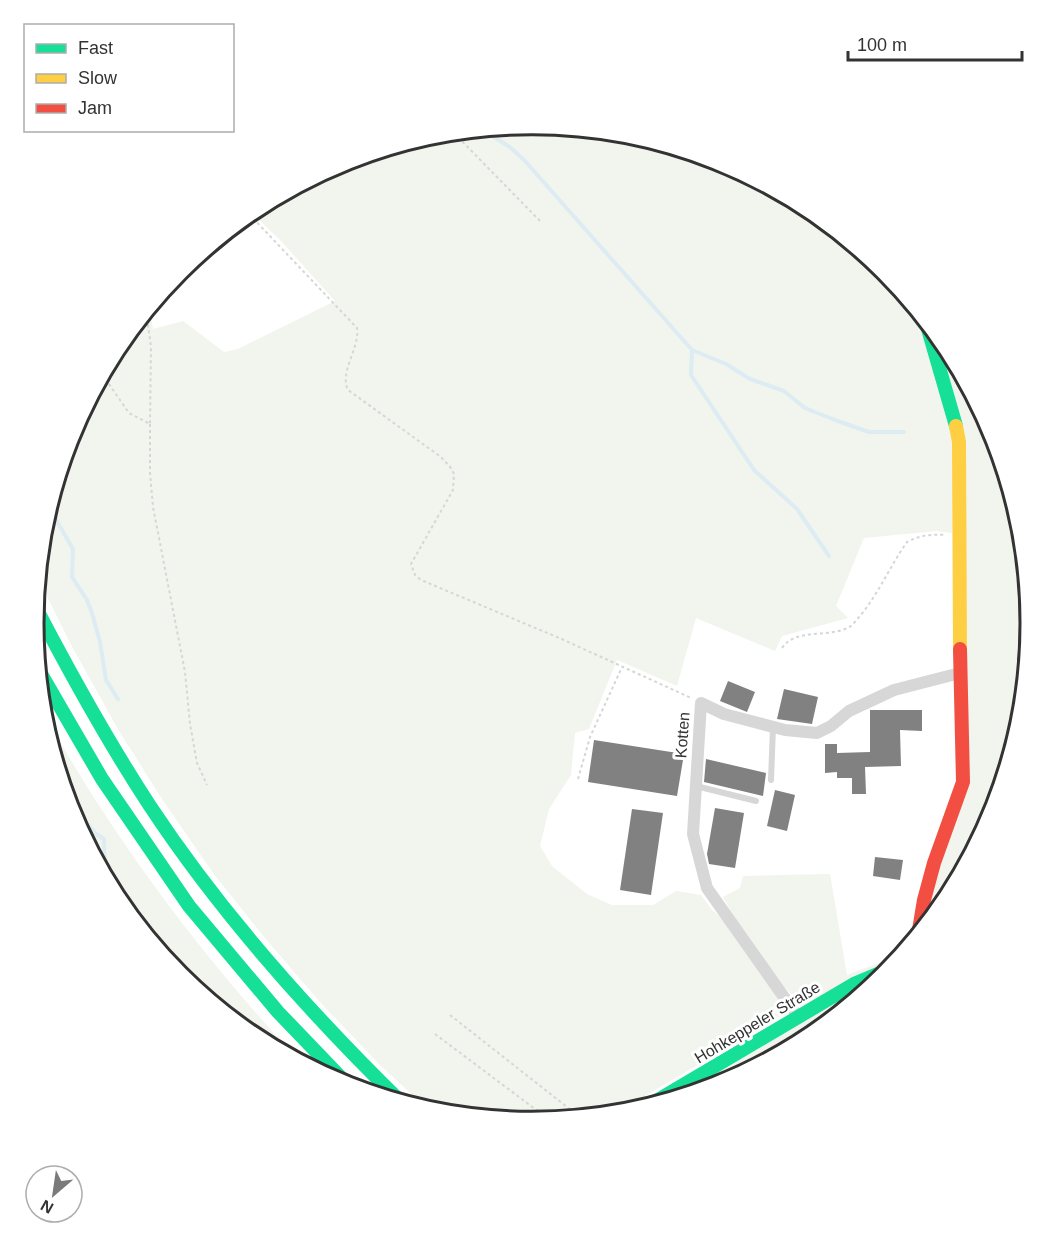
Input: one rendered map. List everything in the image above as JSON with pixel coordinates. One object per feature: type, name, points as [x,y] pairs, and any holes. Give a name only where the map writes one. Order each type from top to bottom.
[{"type":"main road","points":[[921,920],[934,863],[963,782],[959,442],[955,418],[933,346]]},
{"type":"main road","points":[[44,624],[73,680],[132,779],[169,835],[264,958],[311,1011],[391,1092]]},
{"type":"main road","points":[[48,687],[102,779],[189,906],[278,1012],[334,1070]]},
{"type":"main road","name":"Hohkeppeler Straße","points":[[671,1092],[867,978]]},
{"type":"street","name":"Kotten","points":[[798,1017],[707,888],[693,834],[701,703],[724,714],[804,733],[817,733],[831,726],[849,711],[894,690],[960,673]]},
{"type":"lane","points":[[771,780],[773,726]]},
{"type":"lane","points":[[696,786],[756,801]]},
{"type":"path","points":[[462,141],[540,221]]},
{"type":"path","points":[[256,221],[357,328],[357,340],[345,380],[348,390],[420,441],[451,468],[455,482],[453,490],[411,564],[415,575],[421,580],[554,636],[701,703]]},
{"type":"path","points":[[147,323],[151,356],[150,474],[153,507],[185,672],[190,724],[197,763],[207,786]]},
{"type":"path","points":[[108,382],[129,413],[150,424]]},
{"type":"path","points":[[782,648],[786,642],[795,638],[838,631],[851,626],[874,598],[907,542],[917,537],[934,534],[960,537]]},
{"type":"path","points":[[578,779],[590,737],[622,667]]},
{"type":"path","points":[[450,1015],[571,1110]]},
{"type":"path","points":[[435,1034],[539,1112]]},
{"type":"shaded area","points":[[532,135],[596,140],[658,152],[689,161],[748,186],[776,201],[829,236],[854,257],[899,302],[927,337],[954,439],[952,533],[936,531],[864,538],[836,606],[848,618],[782,636],[775,651],[696,618],[677,686],[617,660],[589,729],[575,733],[571,775],[549,809],[540,846],[552,866],[587,894],[612,905],[653,905],[676,891],[701,895],[712,910],[721,917],[786,1007],[784,1014],[637,1101],[596,1108],[532,1112],[468,1108],[416,1098],[379,1064],[320,1002],[213,873],[119,731],[70,643],[45,592],[53,529],[69,467],[94,408],[109,380],[151,319],[153,329],[183,321],[224,352],[238,349],[335,301],[259,220],[316,186],[375,161],[437,145],[468,140]]},
{"type":"shaded area","points":[[938,353],[970,408],[995,467],[1011,529],[1016,560],[1020,624],[1016,688],[1004,750],[995,781],[970,840],[927,911],[930,894],[968,784],[965,477]]},
{"type":"shaded area","points":[[57,736],[128,850],[194,939],[285,1045],[235,1012],[210,991],[165,946],[144,921],[109,868],[94,840],[69,781]]},
{"type":"shaded area","points":[[830,874],[847,975],[884,962],[804,1006],[801,1005],[767,967],[723,897],[740,888],[743,876]]},
{"type":"shaded area","points":[[848,996],[829,1012],[776,1047],[748,1062],[695,1085]]},
{"type":"building","points":[[728,681],[755,692],[747,712],[720,701]]},
{"type":"building","points":[[784,689],[818,697],[812,724],[777,719]]},
{"type":"building","points":[[870,710],[922,710],[922,731],[900,730],[901,766],[865,767],[866,794],[852,794],[852,778],[837,778],[837,772],[825,773],[825,744],[837,744],[837,753],[870,752]]},
{"type":"building","points":[[594,740],[684,754],[677,796],[588,782]]},
{"type":"building","points":[[706,759],[766,773],[763,796],[704,782]]},
{"type":"building","points":[[775,790],[795,795],[787,831],[767,826]]},
{"type":"building","points":[[715,808],[744,813],[735,868],[709,864],[707,854]]},
{"type":"building","points":[[632,809],[663,813],[651,895],[620,890]]},
{"type":"building","points":[[875,857],[903,860],[900,880],[873,876]]},
{"type":"waterway","points":[[495,137],[525,161],[692,350],[691,375],[754,470],[797,509],[829,556]]},
{"type":"waterway","points":[[692,350],[726,364],[750,379],[784,391],[805,408],[835,420],[869,432],[904,432]]},
{"type":"waterway","points":[[55,519],[73,549],[72,577],[87,600],[92,613],[100,642],[106,680],[118,699]]},
{"type":"waterway","points":[[86,823],[104,839],[105,860]]},
{"type":"traffic: fast","points":[[933,345],[956,426]]},
{"type":"traffic: fast","points":[[44,623],[119,757],[150,806],[207,886],[300,998],[390,1091]]},
{"type":"traffic: fast","points":[[48,686],[102,779],[189,906],[278,1012],[334,1070]]},
{"type":"traffic: fast","points":[[671,1092],[867,978]]},
{"type":"traffic: slow","points":[[956,426],[959,442],[960,649]]},
{"type":"traffic: jam","points":[[921,920],[934,863],[963,782],[960,649]]}]
